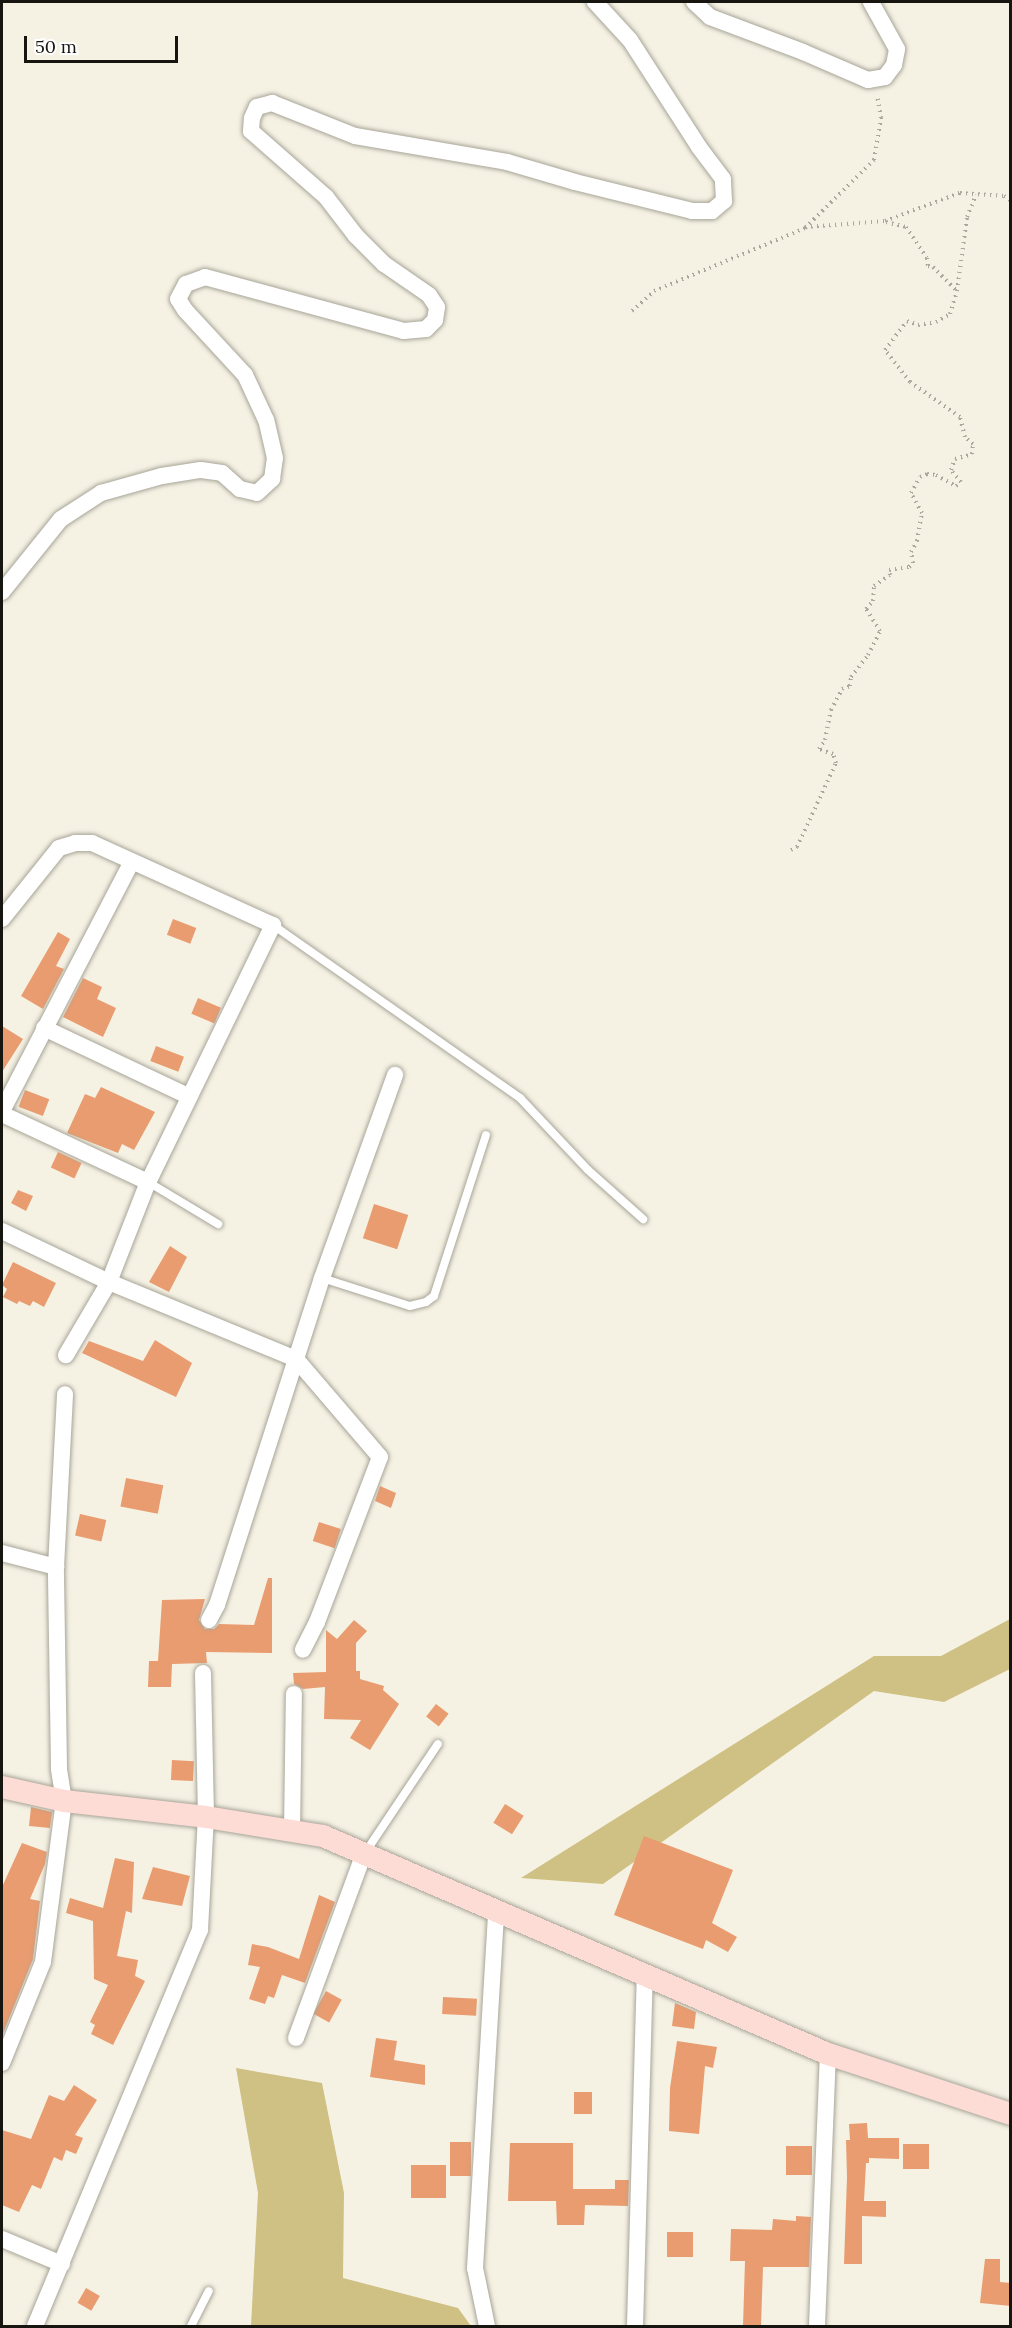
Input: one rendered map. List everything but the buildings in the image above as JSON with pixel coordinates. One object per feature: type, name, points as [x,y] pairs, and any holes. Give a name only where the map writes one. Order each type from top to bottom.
[{"type":"street","points":[[2,592],[61,519],[100,493],[162,476],[201,470],[222,473],[240,489],[257,493],[272,479],[275,458],[266,420],[245,375],[185,310],[178,298],[186,284],[205,277],[404,331],[426,329],[435,320],[437,308],[429,295],[384,264],[356,236],[326,198],[251,131],[252,118],[257,107],[272,103],[355,136],[507,162],[575,182],[692,211],[712,211],[724,201],[723,179],[699,147],[630,40],[594,2]]},
{"type":"street","points":[[694,2],[710,17],[868,80],[885,77],[894,65],[897,49],[871,2]]},
{"type":"street","points":[[2,919],[59,848],[75,843],[92,843],[131,863],[273,925],[148,1182],[109,1282],[66,1355]]},
{"type":"street","points":[[131,863],[2,1112],[148,1182]]},
{"type":"street","points":[[44,1028],[190,1097]]},
{"type":"street","points":[[210,1620],[322,1278],[395,1075]]},
{"type":"street","points":[[2,1231],[109,1282],[296,1359],[380,1457],[317,1622],[303,1650]]},
{"type":"street","points":[[2,2063],[43,1962],[64,1801],[59,1768],[56,1567],[65,1394]]},
{"type":"street","points":[[2,1553],[56,1567]]},
{"type":"street","points":[[35,2326],[200,1930],[206,1817],[203,1673]]},
{"type":"street","points":[[292,1831],[294,1694]]},
{"type":"street","points":[[2,1787],[64,1801],[206,1817],[323,1836],[363,1856],[496,1910],[828,2054],[1011,2114]]},
{"type":"street","points":[[296,2038],[363,1856]]},
{"type":"street","points":[[487,2326],[475,2268],[496,1910]]},
{"type":"street","points":[[635,2326],[645,1976]]},
{"type":"street","points":[[817,2326],[828,2054]]},
{"type":"street","points":[[2,2238],[62,2264]]},
{"type":"lane","points":[[273,925],[520,1098],[588,1170],[643,1219]]},
{"type":"lane","points":[[322,1278],[410,1305],[426,1302],[434,1296],[486,1136]]},
{"type":"lane","points":[[148,1182],[218,1224]]},
{"type":"lane","points":[[363,1856],[438,1744]]},
{"type":"lane","points":[[191,2326],[209,2291]]},
{"type":"path","points":[[805,228],[874,160],[881,118],[874,79]]},
{"type":"path","points":[[632,310],[654,291],[805,228],[885,221],[960,193],[1004,196],[1011,200]]},
{"type":"path","points":[[791,850],[797,847],[836,763],[833,754],[819,749],[825,740],[831,710],[842,689],[850,686],[851,677],[868,655],[873,641],[880,632],[866,609],[873,601],[874,586],[890,575],[889,570],[909,567],[913,563],[911,552],[917,541],[922,513],[911,493],[921,477],[927,474],[936,475],[956,486],[961,482],[951,470],[955,459],[972,454],[973,444],[965,437],[960,417],[910,382],[885,350],[907,321],[918,325],[936,322],[950,314],[957,291],[967,217],[976,195]]},
{"type":"path","points":[[885,221],[906,227],[927,258],[928,266],[933,267],[957,291]]},
{"type":"shaded area","points":[[1010,1619],[1010,1669],[944,1702],[874,1691],[603,1884],[521,1878],[874,1656],[941,1656]]},
{"type":"shaded area","points":[[236,2068],[322,2083],[344,2193],[343,2278],[458,2308],[471,2326],[251,2326],[258,2193]]}]
